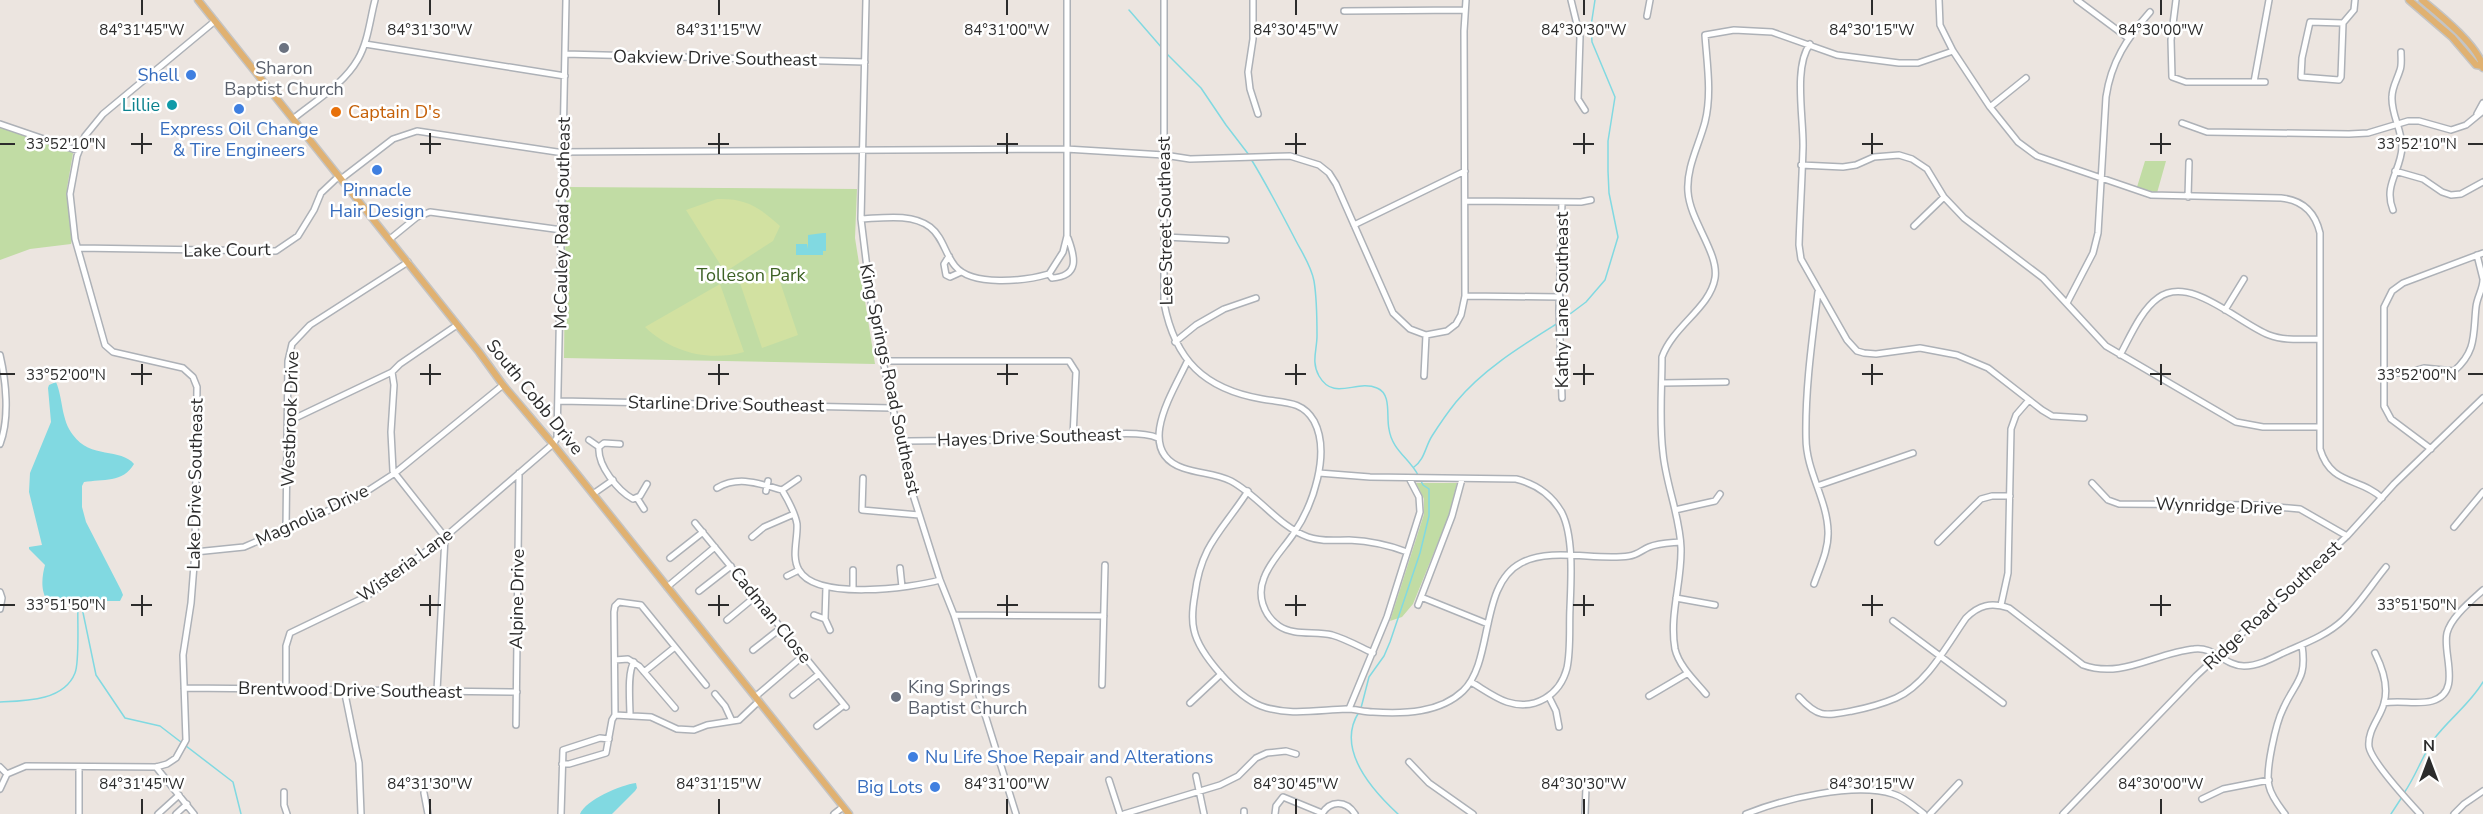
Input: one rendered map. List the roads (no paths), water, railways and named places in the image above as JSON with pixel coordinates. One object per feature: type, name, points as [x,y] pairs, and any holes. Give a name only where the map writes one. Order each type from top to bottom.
[{"type":"main road","name":"South Cobb Drive","points":[[198,0],[390,239],[503,385],[553,444],[848,814]]},
{"type":"main road","points":[[2409,0],[2452,37],[2476,65],[2482,67],[2482,61],[2458,34],[2422,0]]},
{"type":"street","points":[[293,119],[334,87],[358,59],[365,44],[375,0]]},
{"type":"street","name":"McCauley Road Southeast","points":[[553,444],[558,433],[560,401],[566,0]]},
{"type":"street","name":"King Springs Road Southeast","points":[[866,0],[861,219],[868,285],[899,441],[919,515],[954,615],[1016,814]]},
{"type":"street","points":[[861,219],[918,221],[936,233],[961,272],[980,280],[1037,278],[1048,274],[1064,252],[1067,236],[1067,0]]},
{"type":"street","name":"Lee Street Southeast","points":[[1164,0],[1164,303],[1169,328],[1187,362],[1205,378],[1231,391],[1262,399],[1294,403],[1307,412],[1314,421],[1319,435],[1319,473],[1312,498],[1295,531],[1263,580],[1261,594],[1268,615],[1283,628],[1336,636],[1373,653]]},
{"type":"street","points":[[1253,0],[1253,39],[1248,72],[1250,89],[1258,114]]},
{"type":"street","points":[[1424,376],[1426,335],[1446,331],[1456,324],[1461,315],[1465,296],[1466,0]]},
{"type":"street","points":[[1571,0],[1580,37],[1578,99],[1585,110]]},
{"type":"street","points":[[1647,16],[1650,0]]},
{"type":"street","points":[[1939,0],[1940,25],[1953,51],[1990,107],[2018,142],[2029,151],[2047,160],[2151,195],[2289,199],[2309,210],[2315,218],[2320,233],[2318,427],[2320,448],[2330,469],[2344,479],[2371,490],[2382,498]]},
{"type":"street","points":[[2077,0],[2128,38]]},
{"type":"street","points":[[2176,0],[2171,40],[2172,77],[2186,82],[2265,82]]},
{"type":"street","points":[[2254,82],[2269,0]]},
{"type":"street","points":[[2343,23],[2310,22],[2302,58],[2301,77],[2339,80],[2343,23],[2354,10],[2355,0]]},
{"type":"street","points":[[1344,11],[1465,10]]},
{"type":"street","points":[[2067,303],[2093,254],[2098,232],[2107,88],[2117,58],[2128,38],[2150,12]]},
{"type":"street","name":"Lake Drive Southeast","points":[[156,767],[172,761],[183,746],[186,735],[183,655],[189,622],[195,552],[197,387],[193,377],[183,368],[124,355],[108,349],[78,248],[70,194],[71,178],[79,151],[89,131],[103,114],[215,21]]},
{"type":"street","points":[[1706,694],[1688,673],[1676,651],[1673,620],[1680,542],[1663,453],[1662,383],[1662,357],[1666,346],[1679,328],[1707,298],[1715,277],[1715,266],[1692,214],[1688,189],[1690,167],[1705,120],[1708,91],[1704,35],[1750,30],[1772,32],[1837,55],[1899,63],[1918,63],[1953,51]]},
{"type":"street","points":[[365,44],[564,76]]},
{"type":"street","points":[[1810,44],[1806,50],[1802,67],[1799,245],[1801,259],[1847,340],[1857,351],[1876,354],[1920,348],[1957,355],[1988,368],[2052,416],[2084,418]]},
{"type":"street","points":[[2393,210],[2390,202],[2392,178],[2402,148],[2391,97],[2400,70],[2401,52]]},
{"type":"street","name":"Oakview Drive Southeast","points":[[566,54],[865,62]]},
{"type":"street","points":[[1990,107],[2026,78]]},
{"type":"street","points":[[2477,115],[2483,103]]},
{"type":"street","points":[[2182,123],[2207,132],[2349,134],[2368,133],[2398,124],[2419,121],[2451,130],[2466,125],[2483,111]]},
{"type":"street","points":[[0,124],[79,151]]},
{"type":"street","name":"Lake Court","points":[[78,248],[276,251],[298,236],[314,210],[321,193],[393,139],[411,132],[430,132],[562,151],[861,152],[1066,149],[1164,155],[1190,159],[1290,156],[1305,159],[1329,173],[1342,195],[1393,313],[1410,329],[1426,335]]},
{"type":"street","points":[[1801,165],[1843,167],[1856,165],[1874,157],[1899,155],[1912,159],[1927,169],[1944,197],[1986,236],[2043,278],[2106,346],[2236,422],[2256,427],[2318,427]]},
{"type":"street","points":[[2188,196],[2189,162]]},
{"type":"street","points":[[1354,225],[1465,171]]},
{"type":"street","points":[[2395,171],[2422,179],[2451,195],[2461,194],[2483,182]]},
{"type":"street","points":[[1914,226],[1944,197]]},
{"type":"street","points":[[1466,201],[1581,202],[1591,200]]},
{"type":"street","name":"Kathy Lane Southeast","points":[[1562,202],[1560,297],[1562,398]]},
{"type":"street","points":[[390,239],[417,217],[430,212],[562,230]]},
{"type":"street","points":[[1048,274],[1052,278],[1062,278],[1071,270],[1075,261],[1067,236]]},
{"type":"street","points":[[1165,237],[1226,240]]},
{"type":"street","points":[[2383,373],[2407,373],[2424,368],[2454,370],[2468,357],[2483,279],[2480,254],[2403,283],[2388,296],[2384,307],[2383,373],[2383,398],[2388,414],[2391,419],[2431,449]]},
{"type":"street","points":[[949,256],[944,264],[946,275],[956,277],[961,272]]},
{"type":"street","name":"Westbrook Drive","points":[[286,529],[288,361],[292,344],[296,337],[310,325],[408,262]]},
{"type":"street","points":[[2225,310],[2244,279]]},
{"type":"street","points":[[2120,355],[2150,306],[2166,293],[2179,290],[2193,293],[2272,336],[2319,339]]},
{"type":"street","points":[[1814,584],[1827,548],[1828,531],[1825,512],[1808,462],[1806,439],[1809,369],[1818,292]]},
{"type":"street","points":[[1465,296],[1560,297]]},
{"type":"street","points":[[1175,342],[1196,325],[1224,309],[1256,298]]},
{"type":"street","points":[[289,421],[392,372],[457,325]]},
{"type":"street","points":[[0,355],[5,389],[4,427],[0,444]]},
{"type":"street","points":[[883,361],[1069,361],[1076,372],[1073,437]]},
{"type":"street","points":[[1187,362],[1164,411],[1158,438],[1164,455],[1181,468],[1217,475],[1248,491],[1295,531],[1313,539],[1361,541],[1407,552]]},
{"type":"street","points":[[392,372],[394,385],[391,460],[395,473],[446,537],[436,691]]},
{"type":"street","points":[[1662,383],[1726,382]]},
{"type":"street","name":"Magnolia Drive","points":[[195,552],[244,547],[355,499],[395,473],[503,385]]},
{"type":"street","name":"Ridge Road Southeast","points":[[2062,814],[2218,655],[2347,536],[2483,398]]},
{"type":"street","points":[[2001,606],[2008,573],[2011,429],[2016,415],[2029,400]]},
{"type":"street","name":"Starline Drive Southeast","points":[[560,401],[892,408]]},
{"type":"street","name":"Hayes Drive Southeast","points":[[899,441],[1049,439],[1149,434],[1158,438]]},
{"type":"street","points":[[589,440],[599,447],[602,464],[613,480],[629,498],[637,498]]},
{"type":"street","points":[[599,447],[604,443],[620,444]]},
{"type":"street","name":"Wisteria Lane","points":[[286,688],[286,646],[290,633],[367,596],[446,537],[553,444]]},
{"type":"street","points":[[1817,486],[1913,453]]},
{"type":"street","name":"Alpine Drive","points":[[516,725],[519,473]]},
{"type":"street","points":[[1319,473],[1408,478],[1516,479],[1539,487],[1554,501],[1564,516],[1571,584],[1567,666],[1562,680],[1549,697],[1528,704],[1513,704],[1499,699],[1472,682]]},
{"type":"street","points":[[863,478],[862,510],[919,515]]},
{"type":"street","points":[[1349,709],[1373,653],[1421,507],[1419,497],[1408,478]]},
{"type":"street","points":[[782,490],[798,479]]},
{"type":"street","points":[[1418,605],[1452,516],[1462,479]]},
{"type":"street","points":[[593,494],[613,480]]},
{"type":"street","points":[[717,488],[725,483],[742,480],[782,490],[797,523],[796,559],[799,570],[811,582],[826,587],[853,588],[902,587],[940,580]]},
{"type":"street","name":"Wynridge Drive","points":[[2092,483],[2108,500],[2119,504],[2256,505],[2300,508],[2347,536]]},
{"type":"street","points":[[637,498],[647,484]]},
{"type":"street","points":[[1248,491],[1205,550],[1196,579],[1192,623],[1202,651],[1221,674],[1250,700],[1260,706],[1300,712],[1349,709],[1373,712],[1427,710],[1448,702],[1472,682],[1501,584],[1515,567],[1535,557],[1631,556],[1652,546],[1680,542]]},
{"type":"street","points":[[2454,527],[2483,492]]},
{"type":"street","points":[[1675,510],[1714,501],[1720,494]]},
{"type":"street","points":[[1938,542],[1981,499],[1992,496],[2010,496]]},
{"type":"street","points":[[637,498],[644,509]]},
{"type":"street","points":[[752,537],[764,527],[794,514]]},
{"type":"street","name":"Cadman Close","points":[[695,523],[845,706],[817,726]]},
{"type":"street","points":[[670,558],[703,532]]},
{"type":"street","points":[[667,587],[715,547]]},
{"type":"street","points":[[1102,685],[1105,565]]},
{"type":"street","points":[[699,591],[731,566]]},
{"type":"street","points":[[1798,697],[1817,714],[1828,716],[1871,707],[1898,698],[1918,681],[1939,657],[1966,618],[1974,610],[1985,605],[2009,609],[2083,665],[2097,670],[2125,668],[2194,649],[2205,649],[2229,663],[2246,666],[2262,663],[2314,639],[2344,620],[2386,567]]},
{"type":"street","points":[[900,568],[902,587]]},
{"type":"street","points":[[787,576],[799,570]]},
{"type":"street","points":[[853,570],[853,588]]},
{"type":"street","points":[[826,587],[825,619],[830,630]]},
{"type":"street","points":[[2384,703],[2432,701],[2441,695],[2450,681],[2447,634],[2464,609],[2483,590]]},
{"type":"street","points":[[0,592],[2,598],[0,609]]},
{"type":"street","points":[[727,620],[756,596]]},
{"type":"street","points":[[1421,597],[1488,624]]},
{"type":"street","points":[[1676,598],[1715,605]]},
{"type":"street","points":[[562,764],[605,754],[615,715],[614,612],[619,602],[641,605],[706,685]]},
{"type":"street","points":[[814,615],[825,619]]},
{"type":"street","points":[[954,615],[1104,616]]},
{"type":"street","points":[[1893,621],[2002,703]]},
{"type":"street","points":[[753,650],[782,628]]},
{"type":"street","points":[[2285,814],[2277,804],[2269,786],[2271,753],[2283,709],[2304,671],[2302,645]]},
{"type":"street","points":[[644,672],[675,647]]},
{"type":"street","points":[[2375,653],[2384,679],[2384,703],[2372,730],[2369,748],[2375,759],[2420,814]]},
{"type":"street","points":[[615,715],[651,717],[685,731],[732,721],[743,717],[757,699],[804,655]]},
{"type":"street","points":[[615,660],[628,659],[633,662],[675,708]]},
{"type":"street","points":[[630,716],[631,682],[629,674],[633,662]]},
{"type":"street","points":[[1649,696],[1688,673]]},
{"type":"street","points":[[793,695],[819,674]]},
{"type":"street","points":[[1190,703],[1221,674]]},
{"type":"street","name":"Brentwood Drive Southeast","points":[[184,688],[517,692]]},
{"type":"street","points":[[344,689],[359,763],[361,814]]},
{"type":"street","points":[[715,694],[725,706],[732,721]]},
{"type":"street","points":[[1549,697],[1556,711],[1559,727]]},
{"type":"street","points":[[561,814],[564,749],[600,738],[609,739]]},
{"type":"street","points":[[1109,780],[1122,814],[1220,785],[1238,776],[1256,758],[1266,753],[1286,751],[1296,754]]},
{"type":"street","points":[[1409,762],[1429,783],[1473,814]]},
{"type":"street","points":[[0,789],[7,774],[26,766],[156,767],[194,814]]},
{"type":"street","points":[[0,767],[7,774]]},
{"type":"street","points":[[79,767],[79,814]]},
{"type":"street","points":[[1196,776],[1204,814]]},
{"type":"street","points":[[2202,799],[2223,789],[2269,780]]},
{"type":"street","points":[[1930,814],[1959,783]]},
{"type":"street","points":[[1585,814],[1586,787]]},
{"type":"street","points":[[1746,814],[1784,802],[1861,789],[1896,795],[1924,814]]},
{"type":"street","points":[[2454,814],[2483,791]]},
{"type":"street","points":[[284,792],[284,806],[287,814]]},
{"type":"street","points":[[424,793],[428,814]]},
{"type":"street","points":[[158,814],[179,795]]},
{"type":"street","points":[[1275,814],[1276,806],[1283,797],[1322,813],[1330,805],[1341,803],[1355,814]]},
{"type":"street","points":[[176,814],[187,804]]},
{"type":"street","points":[[834,814],[843,807]]},
{"type":"water","points":[[826,233],[826,251],[823,251],[823,255],[796,255],[796,244],[807,244],[808,249],[808,235]]},
{"type":"water","points":[[56,382],[66,423],[73,435],[96,451],[121,456],[134,464],[118,477],[84,482],[82,486],[82,507],[86,522],[121,590],[123,595],[120,601],[48,601],[43,589],[45,565],[29,549],[29,547],[42,545],[29,492],[30,473],[51,422],[48,388]]},
{"type":"water","points":[[636,783],[635,791],[612,814],[580,814],[589,804],[604,794]]},
{"type":"waterway","points":[[1562,320],[1586,302],[1605,280],[1618,237],[1609,193],[1608,171],[1608,141],[1615,97],[1592,42],[1591,26],[1595,0]]},
{"type":"waterway","points":[[1129,10],[1162,48]]},
{"type":"waterway","points":[[1167,54],[1201,88],[1249,155]]},
{"type":"waterway","points":[[1251,159],[1313,275],[1317,315],[1315,361],[1319,376],[1331,388],[1369,386],[1382,391],[1387,400],[1391,436],[1397,448],[1418,475]]},
{"type":"waterway","points":[[1414,467],[1441,423],[1467,390],[1504,358],[1558,323]]},
{"type":"waterway","points":[[1361,708],[1369,677],[1384,656],[1390,642],[1420,553],[1429,516],[1429,489],[1420,479]]},
{"type":"waterway","points":[[0,702],[43,698],[62,689],[70,682],[77,667],[78,602]]},
{"type":"waterway","points":[[81,603],[96,675],[125,718],[160,726],[233,782],[241,814]]},
{"type":"waterway","points":[[2404,793],[2434,739],[2483,682]]},
{"type":"waterway","points":[[1359,712],[1353,726],[1351,740],[1354,754],[1368,781],[1398,814]]},
{"type":"waterway","points":[[2391,814],[2402,797]]},
{"type":"place","name":"Sharon Baptist Church","points":[[284,48]]},
{"type":"place","name":"Shell","points":[[191,75]]},
{"type":"place","name":"Lillie","points":[[172,105]]},
{"type":"place","name":"Express Oil Change & Tire Engineers","points":[[239,109]]},
{"type":"place","name":"Captain D's","points":[[336,112]]},
{"type":"place","name":"Pinnacle Hair Design","points":[[377,170]]},
{"type":"place","name":"King Springs Baptist Church","points":[[896,697]]},
{"type":"place","name":"Nu Life Shoe Repair and Alterations","points":[[913,757]]},
{"type":"place","name":"Big Lots","points":[[935,787]]},
{"type":"park label","name":"Tolleson Park","points":[[751,275]]}]
